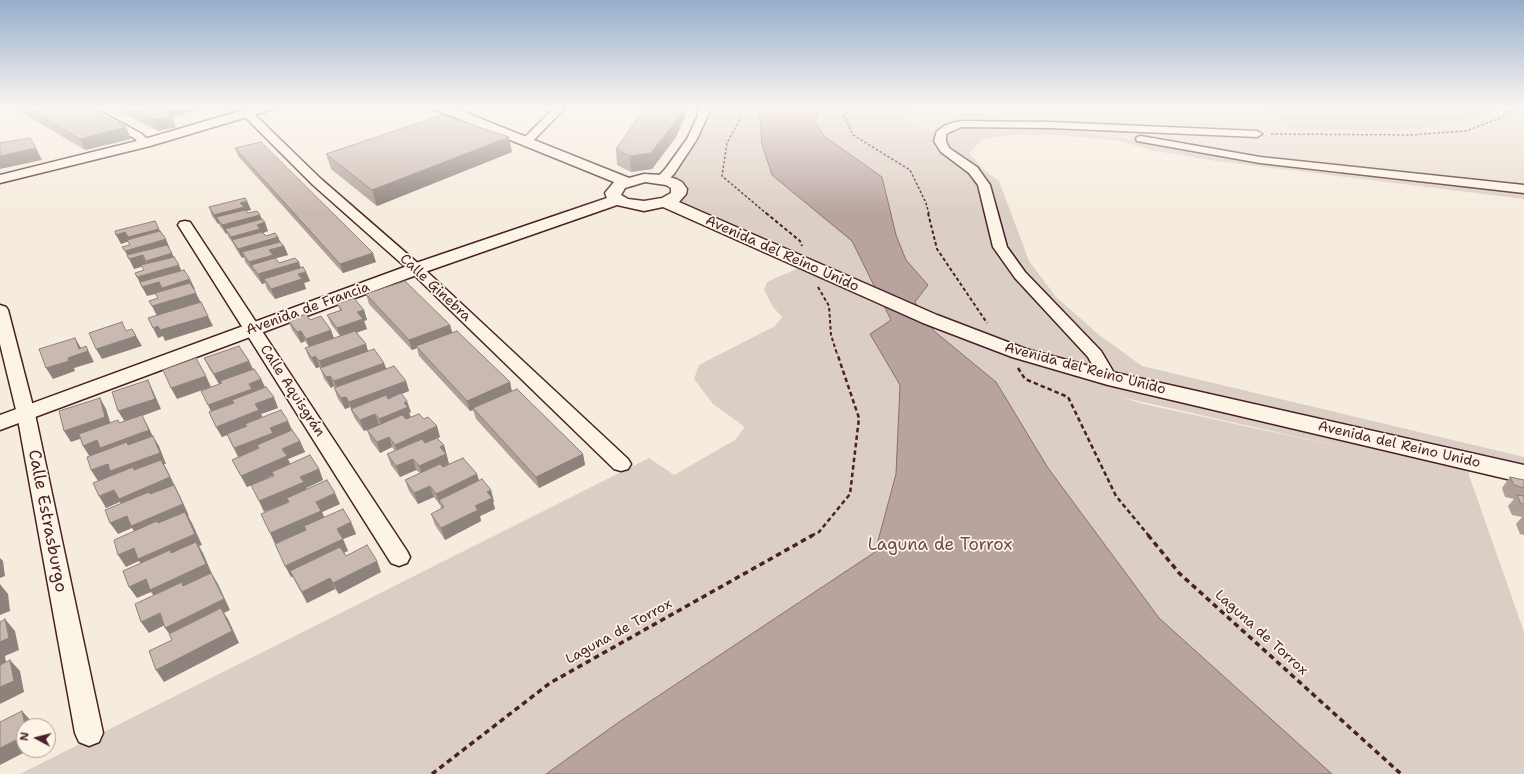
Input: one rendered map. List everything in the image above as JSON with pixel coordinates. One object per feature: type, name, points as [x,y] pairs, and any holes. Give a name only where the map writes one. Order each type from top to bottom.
[{"type":"street","points":[[0,179],[148,142]]},
{"type":"street","name":"Calle Ginebra","points":[[277,142],[317,182],[416,269],[621,464]]},
{"type":"street","points":[[526,142],[627,182]]},
{"type":"street","points":[[662,179],[670,171],[690,142]]},
{"type":"street","points":[[941,142],[945,150],[973,170],[984,185],[1000,247],[1020,275],[1095,355],[1108,378]]},
{"type":"street","points":[[1157,142],[1260,160],[1524,189]]},
{"type":"street","points":[[644,178],[662,179],[677,185],[679,190],[674,199],[639,206],[624,203],[617,200],[614,196],[613,192],[620,185],[627,182],[644,178]]},
{"type":"street","name":"Avenida de Francia","points":[[0,423],[416,269],[617,200]]},
{"type":"street","name":"Avenida del Reino Unido","points":[[665,202],[930,319],[1019,353],[1108,378],[1524,474]]},
{"type":"street","name":"Calle Aquisgrán","points":[[185,225],[399,557]]},
{"type":"street","name":"Calle Estrasburgo","points":[[0,310],[26,414],[89,733]]},
{"type":"path","name":"Laguna de Torrox","points":[[432,774],[550,683],[820,532],[850,494],[859,418],[831,335],[829,306],[819,291],[812,267],[800,241],[722,176],[727,142]]},
{"type":"path","name":"Laguna de Torrox","points":[[865,142],[910,170],[926,203],[937,249],[1026,379],[1068,397],[1116,496],[1179,573],[1401,774]]},
{"type":"shaded area","name":"Laguna de Torrox","points":[[762,142],[833,142],[882,177],[896,235],[906,260],[928,285],[915,302],[934,331],[996,382],[1048,468],[1159,618],[1332,774],[546,774],[619,722],[875,552],[896,474],[900,385],[870,334],[891,320],[852,241],[772,175]]},
{"type":"shaded area","points":[[1153,142],[1524,142],[1524,190],[1289,163]]},
{"type":"green space","name":"Laguna de Torrox","points":[[689,142],[980,142],[969,153],[986,172],[999,181],[1029,261],[1056,297],[1098,334],[1142,366],[1524,457],[1524,466],[1466,453],[1469,475],[1524,632],[1524,774],[20,774],[52,758],[56,758],[56,756],[649,458],[674,475],[735,440],[745,427],[713,404],[694,379],[699,365],[775,326],[782,317],[773,307],[764,290],[767,282],[803,266],[667,203],[677,191],[662,178],[683,158]],"holes":[[[1121,397],[1351,449],[1143,404]]]},
{"type":"green space","name":"Laguna de Torrox","points":[[1124,142],[1149,142],[1228,155],[1524,190],[1524,199],[1216,161],[1155,151]]},
{"type":"building","points":[[32,142],[36,148],[0,156],[0,143]]},
{"type":"building","points":[[261,142],[373,253],[340,264],[235,148]]},
{"type":"building","points":[[361,142],[496,142],[372,190],[326,154]]},
{"type":"building","points":[[621,142],[659,142],[651,153],[630,156],[616,149]]},
{"type":"building","points":[[245,198],[247,201],[240,203],[244,207],[214,215],[209,207]]},
{"type":"building","points":[[245,210],[248,213],[257,211],[260,215],[222,225],[216,217]]},
{"type":"building","points":[[262,219],[265,222],[257,225],[260,229],[231,237],[225,229]]},
{"type":"building","points":[[155,221],[159,229],[128,237],[125,232],[116,235],[115,231]]},
{"type":"building","points":[[160,231],[166,239],[125,251],[122,247],[130,245],[127,240]]},
{"type":"building","points":[[262,232],[266,236],[275,233],[278,237],[238,249],[232,240]]},
{"type":"building","points":[[280,242],[284,246],[269,250],[273,255],[249,262],[242,252]]},
{"type":"building","points":[[167,245],[172,253],[146,261],[143,255],[129,259],[127,255]]},
{"type":"building","points":[[174,257],[179,265],[137,277],[135,273],[144,270],[141,265]]},
{"type":"building","points":[[275,258],[279,263],[295,258],[299,262],[258,274],[251,265]]},
{"type":"building","points":[[303,267],[306,272],[298,274],[302,279],[271,289],[264,279]]},
{"type":"building","points":[[184,270],[190,279],[162,288],[159,282],[142,287],[140,282]]},
{"type":"building","points":[[405,281],[450,325],[409,340],[366,294]]},
{"type":"building","points":[[190,283],[196,293],[152,306],[149,301],[158,298],[155,293]]},
{"type":"building","points":[[354,298],[364,310],[357,312],[363,319],[337,328],[327,315],[342,310],[337,304]]},
{"type":"building","points":[[201,302],[208,316],[160,330],[158,326],[153,328],[148,318]]},
{"type":"building","points":[[306,314],[310,320],[321,316],[331,330],[306,339],[301,331],[297,332],[288,320]]},
{"type":"building","points":[[122,322],[126,331],[132,329],[136,336],[96,349],[89,333]]},
{"type":"building","points":[[355,331],[366,344],[319,361],[315,356],[312,358],[305,348]]},
{"type":"building","points":[[457,331],[510,382],[467,401],[416,346]]},
{"type":"building","points":[[75,338],[79,349],[86,346],[88,351],[68,358],[69,361],[46,368],[39,349]]},
{"type":"building","points":[[239,346],[249,361],[214,374],[204,358]]},
{"type":"building","points":[[374,349],[384,363],[334,381],[330,376],[326,377],[320,368]]},
{"type":"building","points":[[196,358],[206,376],[171,388],[163,370]]},
{"type":"building","points":[[394,366],[406,381],[349,402],[346,397],[341,398],[334,388]]},
{"type":"building","points":[[254,369],[261,379],[249,384],[252,389],[208,405],[201,391],[222,383],[220,381]]},
{"type":"building","points":[[148,380],[155,399],[118,411],[112,392]]},
{"type":"building","points":[[266,387],[274,397],[255,404],[259,410],[216,427],[209,412],[234,403],[232,400]]},
{"type":"building","points":[[517,389],[583,454],[536,477],[473,408]]},
{"type":"building","points":[[401,393],[407,401],[404,403],[408,407],[379,419],[375,414],[360,420],[351,409],[386,395],[388,399]]},
{"type":"building","points":[[100,398],[105,417],[64,431],[59,411]]},
{"type":"building","points":[[281,410],[288,421],[270,428],[273,433],[234,448],[227,434],[247,426],[245,424]]},
{"type":"building","points":[[419,414],[424,419],[428,417],[437,426],[395,445],[389,437],[377,442],[367,430],[402,415],[406,419]]},
{"type":"building","points":[[142,415],[149,430],[100,448],[97,440],[83,446],[79,434],[118,420],[119,423]]},
{"type":"building","points":[[292,430],[300,441],[282,449],[287,456],[241,476],[232,460],[259,448],[257,445]]},
{"type":"building","points":[[153,436],[160,453],[110,471],[108,464],[91,470],[87,457],[127,442],[128,445]]},
{"type":"building","points":[[437,438],[444,445],[440,447],[446,454],[419,466],[413,459],[396,466],[387,454],[422,439],[425,443]]},
{"type":"building","points":[[310,455],[319,469],[300,477],[304,482],[259,501],[251,485],[274,476],[272,472]]},
{"type":"building","points":[[463,458],[477,474],[436,494],[430,486],[414,493],[405,480],[440,464],[443,467]]},
{"type":"building","points":[[161,460],[170,477],[119,499],[114,490],[99,496],[93,483],[133,467],[134,470]]},
{"type":"building","points":[[1510,477],[1524,480],[1524,488],[1514,485]]},
{"type":"building","points":[[482,479],[491,490],[487,492],[492,498],[475,506],[478,510],[441,528],[431,514],[444,507],[439,500]]},
{"type":"building","points":[[327,480],[335,493],[316,502],[321,511],[270,533],[261,514],[289,502],[287,498]]},
{"type":"building","points":[[174,485],[183,504],[131,526],[127,516],[110,523],[105,510],[149,492],[150,494]]},
{"type":"building","points":[[1517,495],[1524,496],[1524,504],[1521,504]]},
{"type":"building","points":[[343,509],[351,522],[337,529],[343,539],[285,566],[275,544],[306,530],[304,526]]},
{"type":"building","points":[[185,512],[195,534],[138,559],[134,548],[118,555],[114,540],[157,521],[158,523]]},
{"type":"building","points":[[196,542],[206,564],[150,590],[146,579],[129,587],[123,571],[170,550],[171,553]]},
{"type":"building","points":[[367,545],[377,561],[333,583],[330,578],[302,592],[290,571],[340,547],[346,556]]},
{"type":"building","points":[[211,573],[224,599],[165,628],[160,613],[141,622],[135,604],[182,582],[183,586]]},
{"type":"building","points":[[221,608],[232,631],[156,670],[149,651],[172,640],[169,634]]},
{"type":"building","points":[[5,619],[9,638],[0,642],[0,622]]},
{"type":"building","points":[[10,660],[14,681],[0,687],[0,665]]},
{"type":"building","points":[[22,711],[23,718],[16,718],[16,740],[0,748],[0,722]]}]
